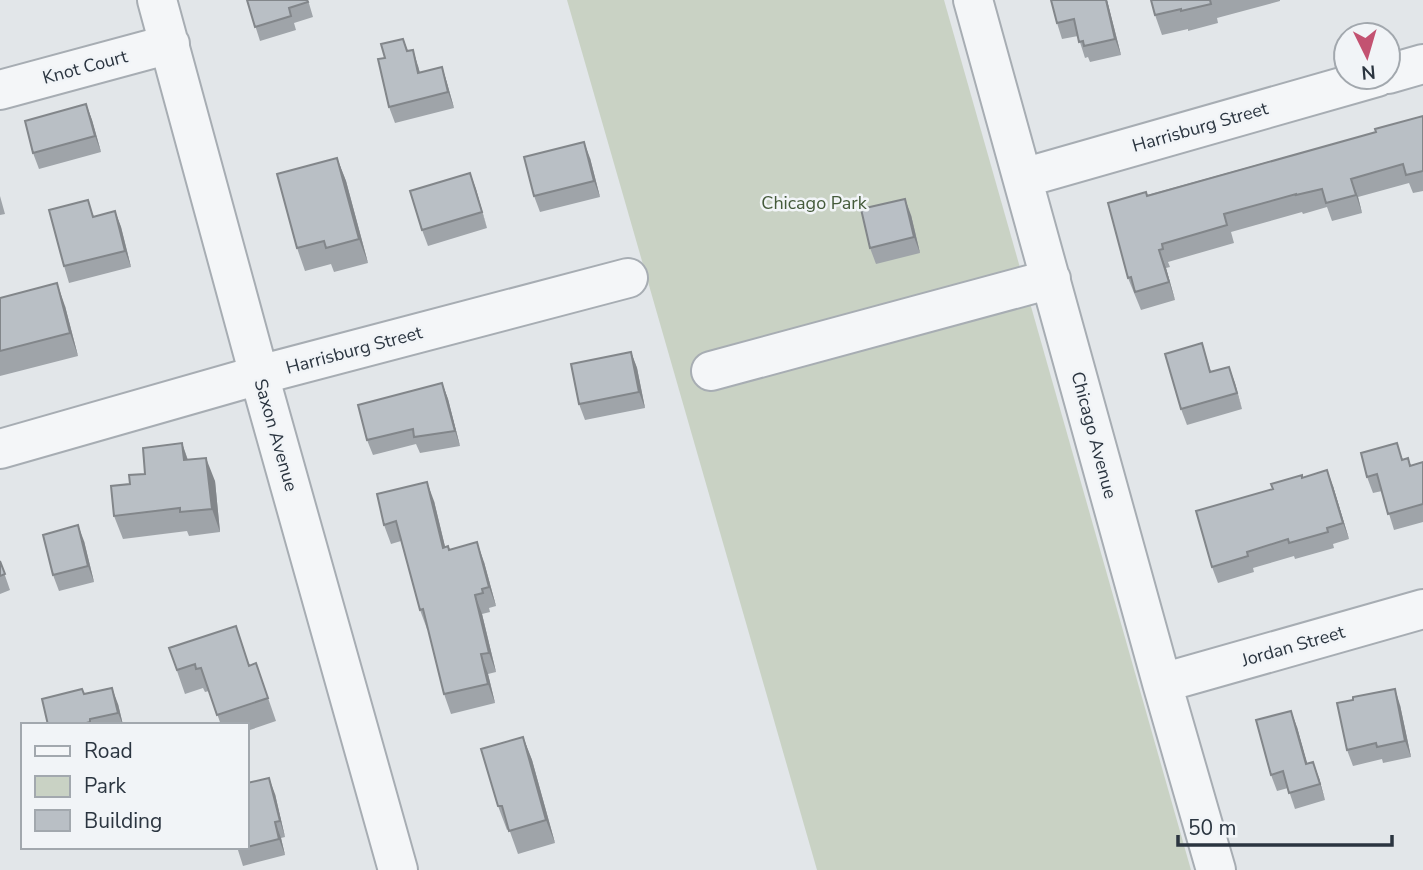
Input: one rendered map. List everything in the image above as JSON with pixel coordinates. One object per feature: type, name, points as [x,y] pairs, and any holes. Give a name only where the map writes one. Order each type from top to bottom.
[{"type":"street","name":"Saxon Avenue","points":[[157,0],[398,870]]},
{"type":"street","name":"Chicago Avenue","points":[[973,0],[1216,870]]},
{"type":"street","name":"Knot Court","points":[[0,90],[170,44]]},
{"type":"street","points":[[1402,70],[1423,64]]},
{"type":"street","name":"Harrisburg Street","points":[[1023,178],[1332,90]]},
{"type":"street","name":"Harrisburg Street","points":[[0,449],[259,375],[628,278]]},
{"type":"street","points":[[711,371],[1051,279]]},
{"type":"street","name":"Jordan Street","points":[[1162,682],[1423,609]]},
{"type":"green space","name":"Chicago Park","points":[[567,0],[944,0],[1191,870],[817,870]]},
{"type":"building","points":[[247,0],[308,2],[289,8],[291,16],[255,27]]},
{"type":"building","points":[[1051,0],[1106,0],[1115,39],[1084,46],[1083,41],[1079,42],[1074,19],[1057,23]]},
{"type":"building","points":[[1151,0],[1210,0],[1211,4],[1155,15]]},
{"type":"building","points":[[403,39],[407,51],[413,50],[418,73],[442,67],[448,92],[389,107],[378,59],[385,58],[381,44]]},
{"type":"building","points":[[86,104],[95,136],[33,153],[25,121]]},
{"type":"building","points":[[1423,116],[1423,171],[1406,175],[1403,164],[1351,179],[1356,195],[1326,203],[1322,189],[1224,214],[1227,225],[1162,244],[1163,249],[1159,250],[1169,282],[1135,292],[1131,277],[1128,278],[1108,203],[1146,192],[1147,196],[1376,132],[1375,129]]},
{"type":"building","points":[[584,142],[594,181],[534,196],[524,157]]},
{"type":"building","points":[[337,158],[359,239],[326,248],[324,241],[297,248],[277,174]]},
{"type":"building","points":[[470,173],[482,212],[422,230],[410,191]]},
{"type":"building","points":[[905,199],[914,237],[870,248],[861,209]]},
{"type":"building","points":[[88,200],[93,217],[115,211],[125,251],[64,266],[49,210]]},
{"type":"building","points":[[57,283],[70,333],[0,351],[0,298]]},
{"type":"building","points":[[1202,343],[1210,372],[1229,367],[1237,393],[1181,409],[1165,354]]},
{"type":"building","points":[[631,352],[639,392],[579,404],[571,364]]},
{"type":"building","points":[[442,383],[455,431],[414,437],[413,429],[367,440],[358,405]]},
{"type":"building","points":[[182,443],[184,460],[206,458],[212,509],[180,512],[180,508],[114,516],[111,486],[130,484],[129,475],[145,474],[143,448]]},
{"type":"building","points":[[1397,443],[1402,460],[1408,458],[1410,466],[1423,462],[1423,504],[1388,514],[1377,474],[1367,477],[1361,453]]},
{"type":"building","points":[[1327,470],[1343,523],[1327,528],[1328,532],[1289,543],[1288,539],[1247,552],[1248,556],[1212,567],[1196,511],[1273,489],[1271,484]]},
{"type":"building","points":[[427,482],[443,548],[448,546],[449,550],[477,542],[489,587],[482,589],[483,593],[475,595],[489,653],[481,654],[488,684],[444,694],[423,609],[420,610],[396,521],[384,525],[377,494]]},
{"type":"building","points":[[78,525],[88,566],[53,575],[43,535]]},
{"type":"building","points":[[0,561],[5,574],[0,576]]},
{"type":"building","points":[[236,626],[249,666],[256,663],[268,698],[217,715],[201,668],[196,669],[195,664],[177,670],[169,648]]},
{"type":"building","points":[[112,688],[118,713],[90,719],[86,723],[48,723],[42,699],[82,689],[84,694]]},
{"type":"building","points":[[1395,689],[1405,741],[1377,747],[1376,743],[1347,750],[1337,703]]},
{"type":"building","points":[[1291,711],[1306,764],[1313,762],[1320,784],[1289,793],[1283,771],[1271,775],[1256,720]]},
{"type":"building","points":[[523,737],[546,820],[509,831],[502,806],[498,806],[481,749]]},
{"type":"building","points":[[269,778],[280,821],[275,822],[279,839],[248,847],[248,783]]}]
